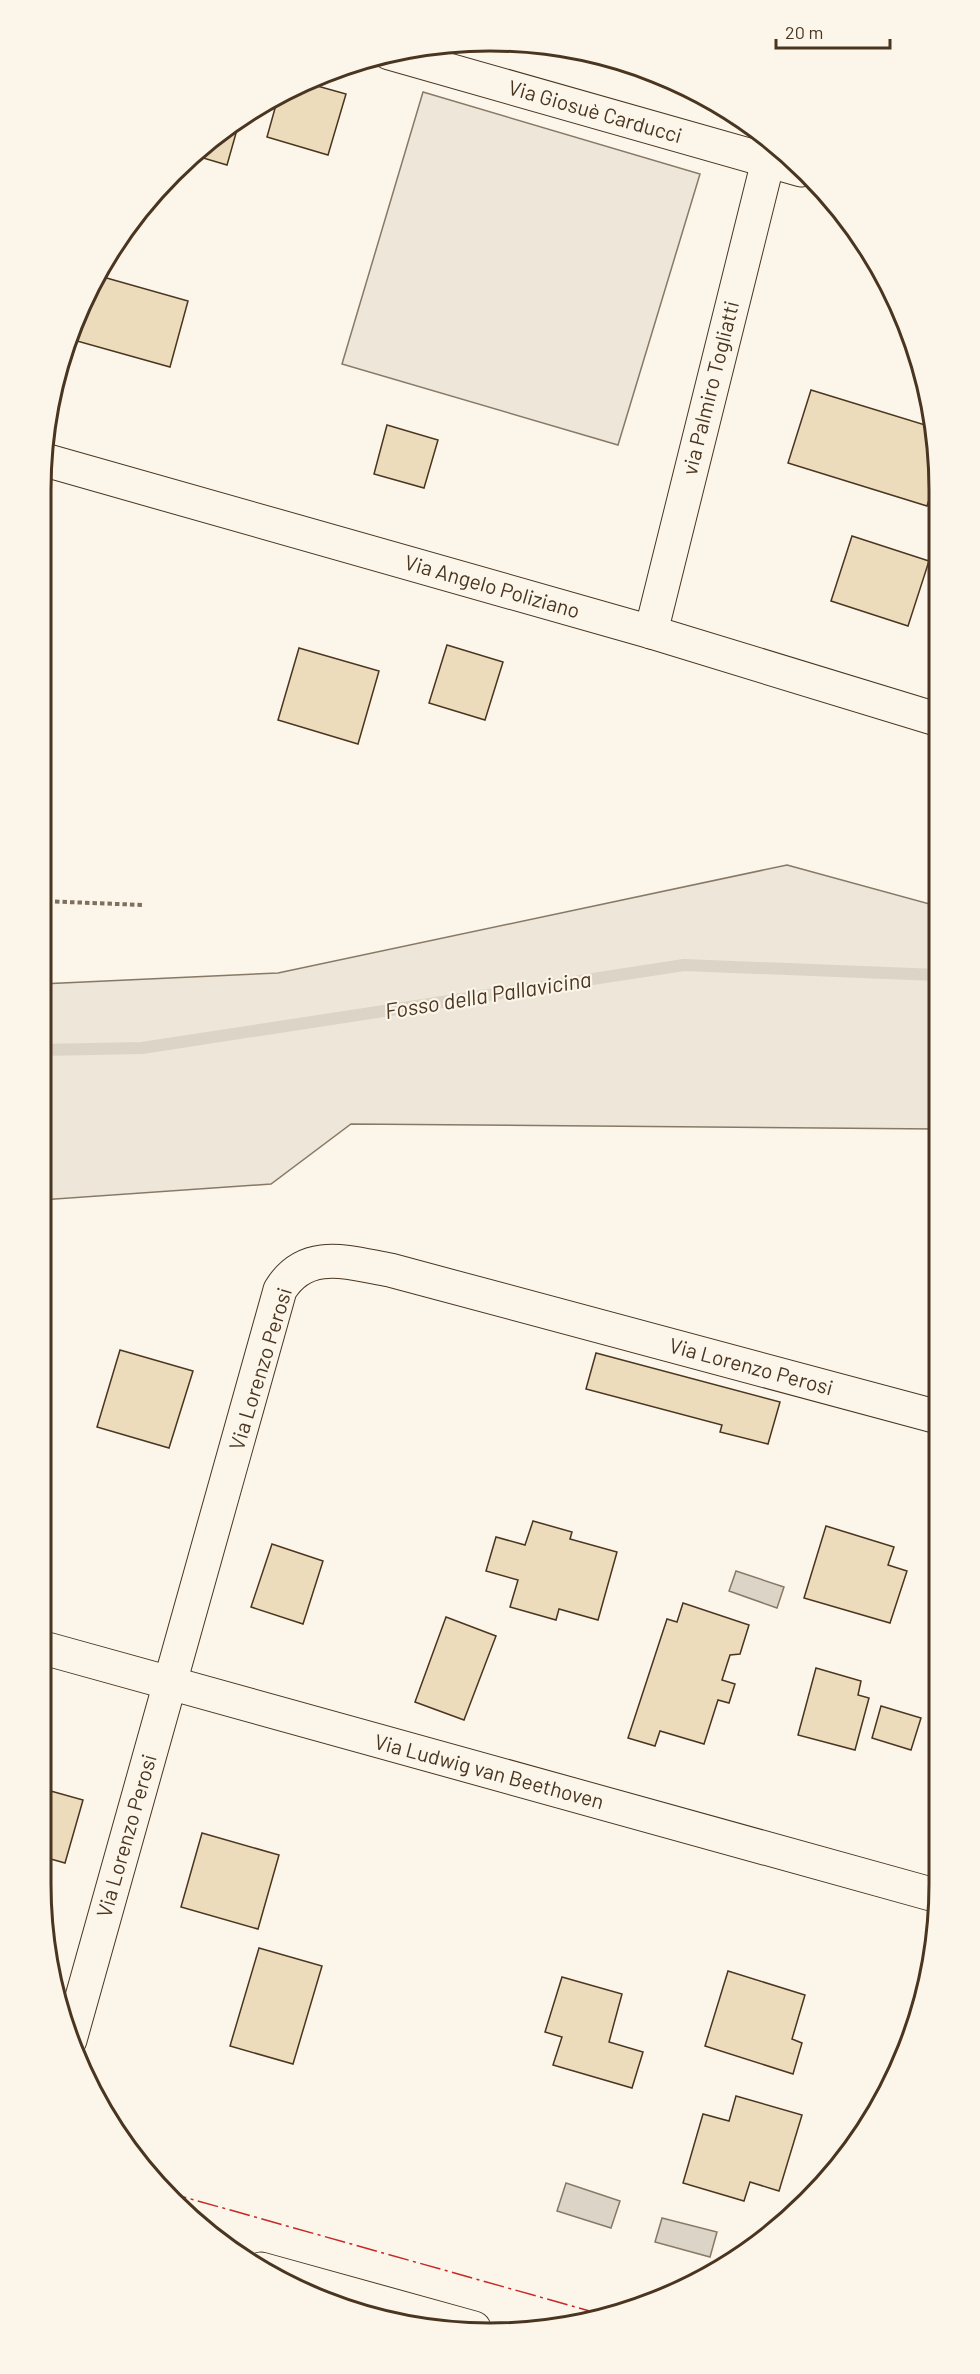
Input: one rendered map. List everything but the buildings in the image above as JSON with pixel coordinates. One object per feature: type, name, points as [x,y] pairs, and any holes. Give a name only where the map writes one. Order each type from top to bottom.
[{"type":"street","name":"Via Giosuè Carducci","points":[[409,58],[770,153]]},
{"type":"street","name":"via Palmiro Togliatti","points":[[651,632],[770,153]]},
{"type":"street","name":"Via Angelo Poliziano","points":[[52,462],[651,632],[929,717]]},
{"type":"street","name":"Via Lorenzo Perosi","points":[[74,2025],[280,1290],[295,1272],[309,1264],[334,1260],[390,1270],[929,1416]]},
{"type":"street","name":"Via Ludwig van Beethoven","points":[[51,1650],[929,1893]]},
{"type":"street","points":[[308,2283],[445,2320]]},
{"type":"path","points":[[51,901],[144,905]]},
{"type":"shaded area","points":[[423,92],[700,174],[618,445],[342,364]]},
{"type":"shaded area","points":[[787,865],[929,904],[929,1129],[351,1124],[271,1184],[51,1199],[51,984],[278,973]]},
{"type":"shaded area","points":[[736,1571],[784,1587],[777,1608],[729,1591]]},
{"type":"shaded area","points":[[566,2183],[620,2201],[611,2228],[557,2211]]},
{"type":"shaded area","points":[[662,2218],[717,2232],[710,2257],[655,2242]]},
{"type":"waterway","name":"Fosso della Pallavicina","points":[[51,1050],[142,1048],[684,965],[929,975]]},
{"type":"power","points":[[183,2197],[591,2311]]}]
